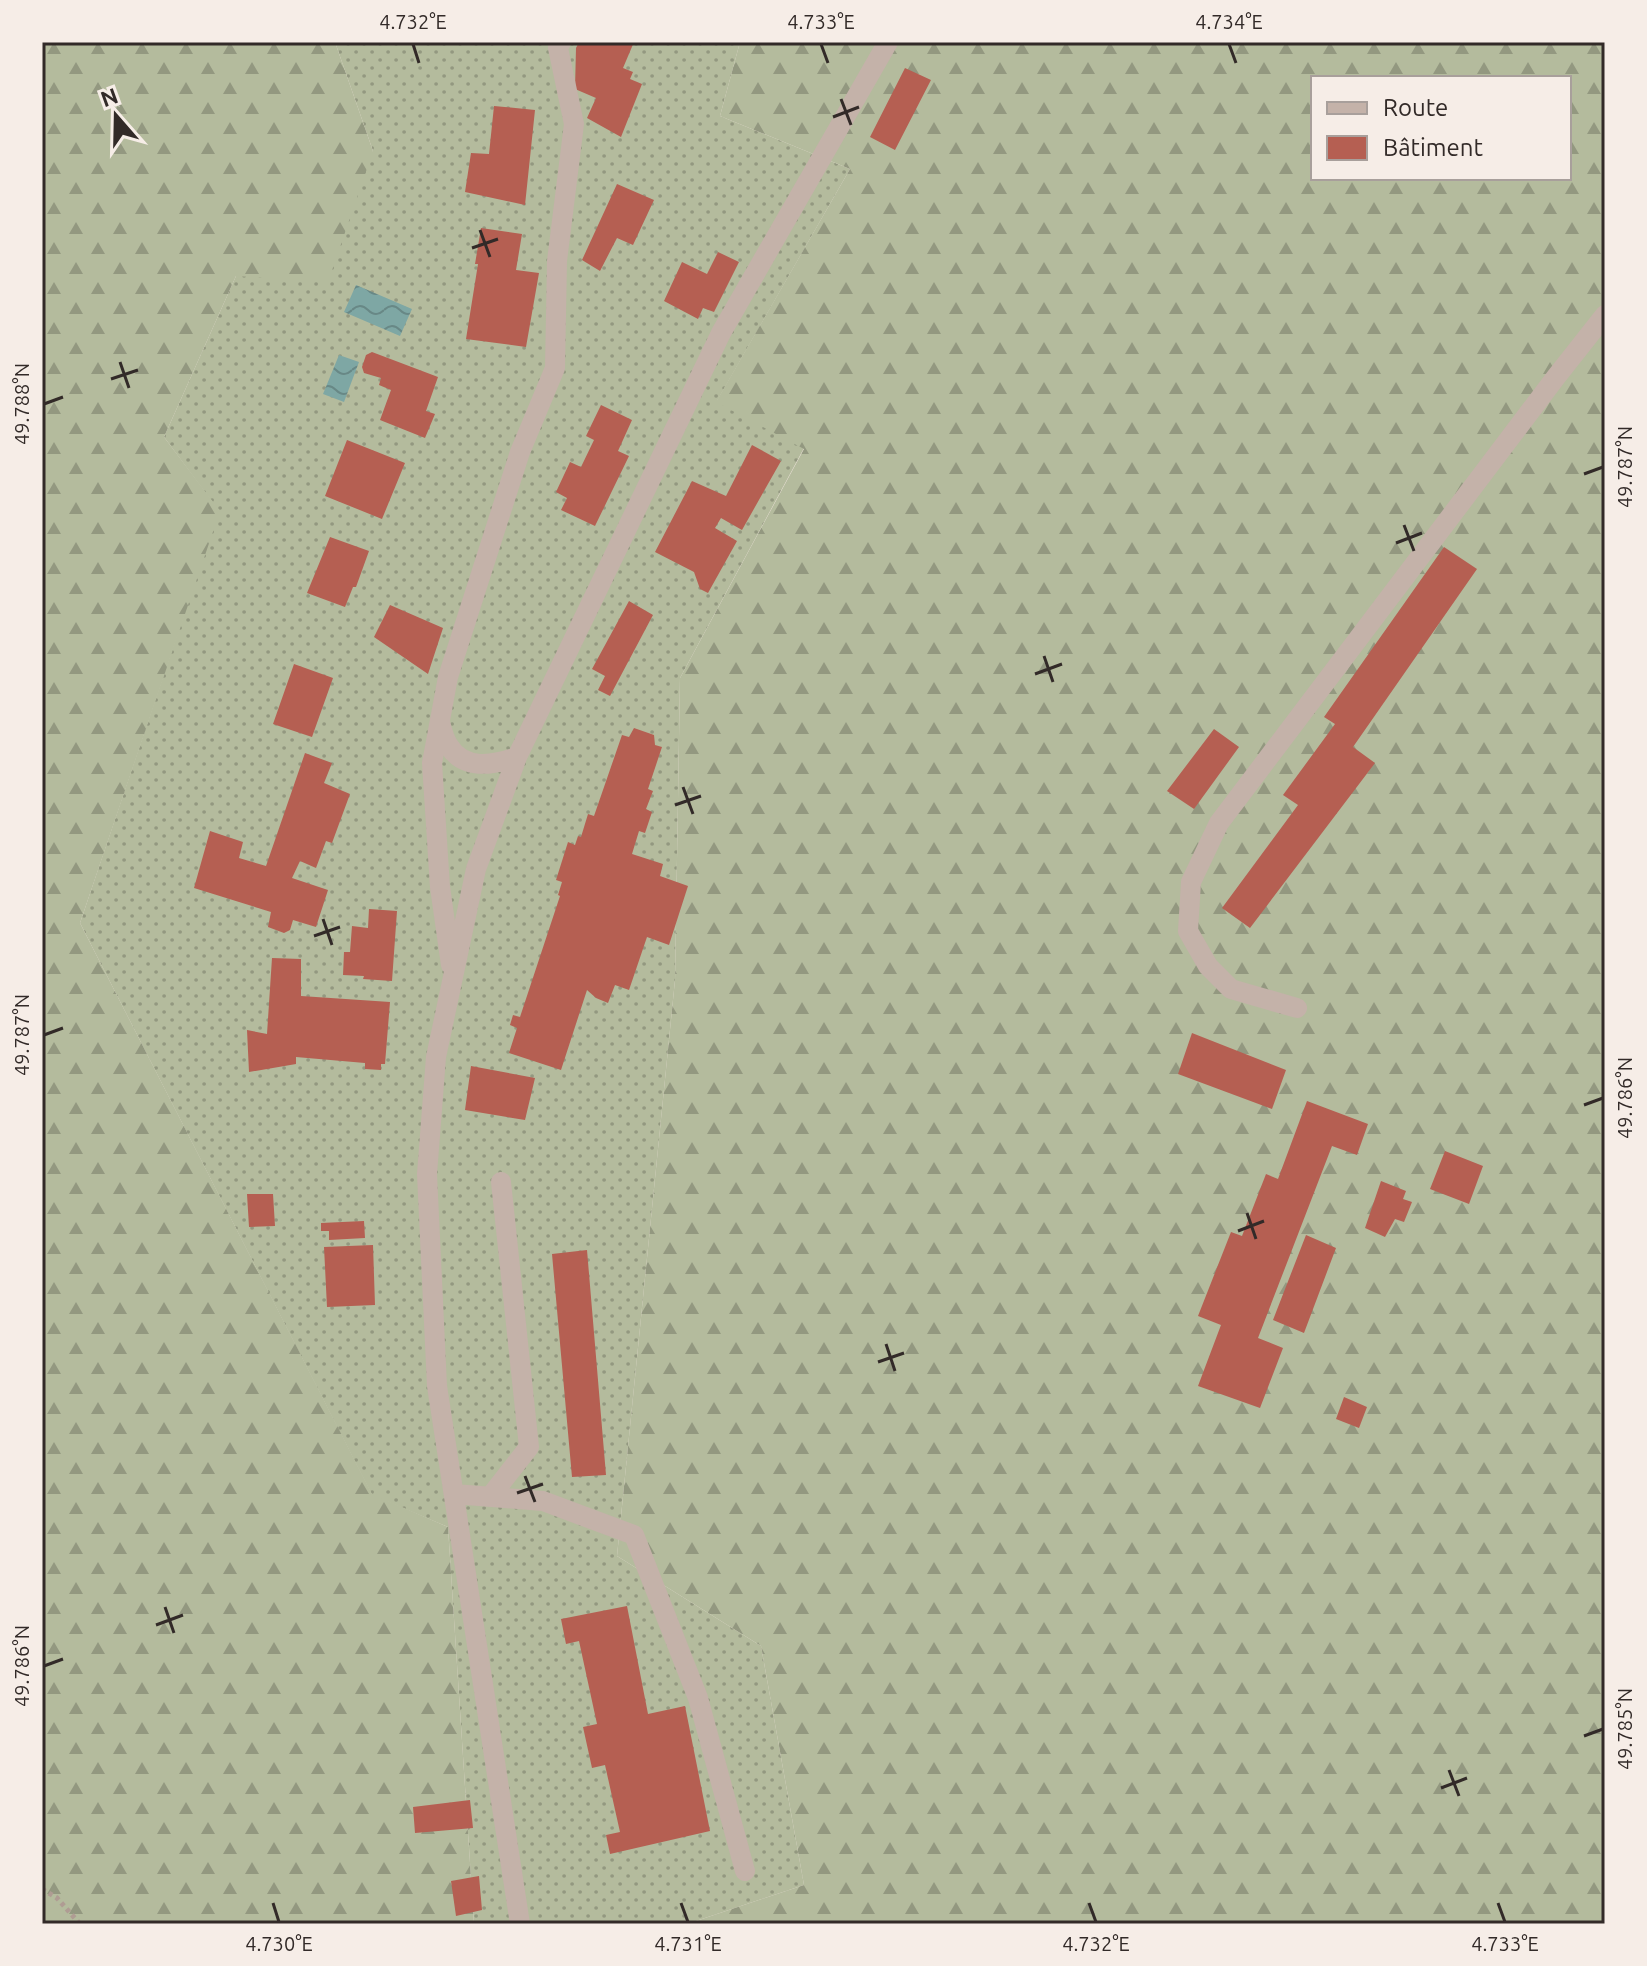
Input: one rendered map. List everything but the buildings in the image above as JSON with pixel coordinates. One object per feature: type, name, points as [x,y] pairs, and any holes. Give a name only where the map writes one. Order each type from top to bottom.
[{"type":"street","points":[[454,981],[440,887],[432,763],[448,677],[520,452],[555,368],[557,261],[574,124],[558,48],[561,42]]},
{"type":"street","points":[[520,1924],[437,1386],[427,1174],[436,1057],[476,869],[517,757],[721,333],[888,42]]},
{"type":"street","points":[[1297,1008],[1231,989],[1208,966],[1188,931],[1191,882],[1219,823],[1605,315]]},
{"type":"street","points":[[440,722],[447,744],[457,757],[482,765],[517,757]]},
{"type":"street","points":[[490,1497],[529,1447],[501,1182]]},
{"type":"street","points":[[454,1494],[543,1501],[634,1535],[698,1698],[745,1871]]},
{"type":"path","points":[[42,1889],[57,1898],[80,1924]]},
{"type":"green space","points":[[42,42],[335,42],[373,151],[328,282],[236,276],[164,437],[220,511],[80,923],[372,1494],[448,1527],[474,1924],[42,1924]]},
{"type":"green space","points":[[335,42],[740,42],[720,116],[850,169],[717,401],[804,448],[680,678],[675,980],[617,1556],[761,1646],[804,1885],[687,1924],[474,1924],[448,1527],[372,1495],[80,923],[219,511],[164,437],[236,276],[373,151]]},
{"type":"green space","points":[[740,42],[1605,42],[1605,1924],[687,1924],[804,1885],[761,1646],[617,1556],[675,980],[680,678],[804,449],[716,402],[850,169],[720,116]]},
{"type":"water","points":[[356,285],[412,309],[400,336],[344,312]]},
{"type":"water","points":[[339,355],[359,362],[344,402],[323,394]]}]
